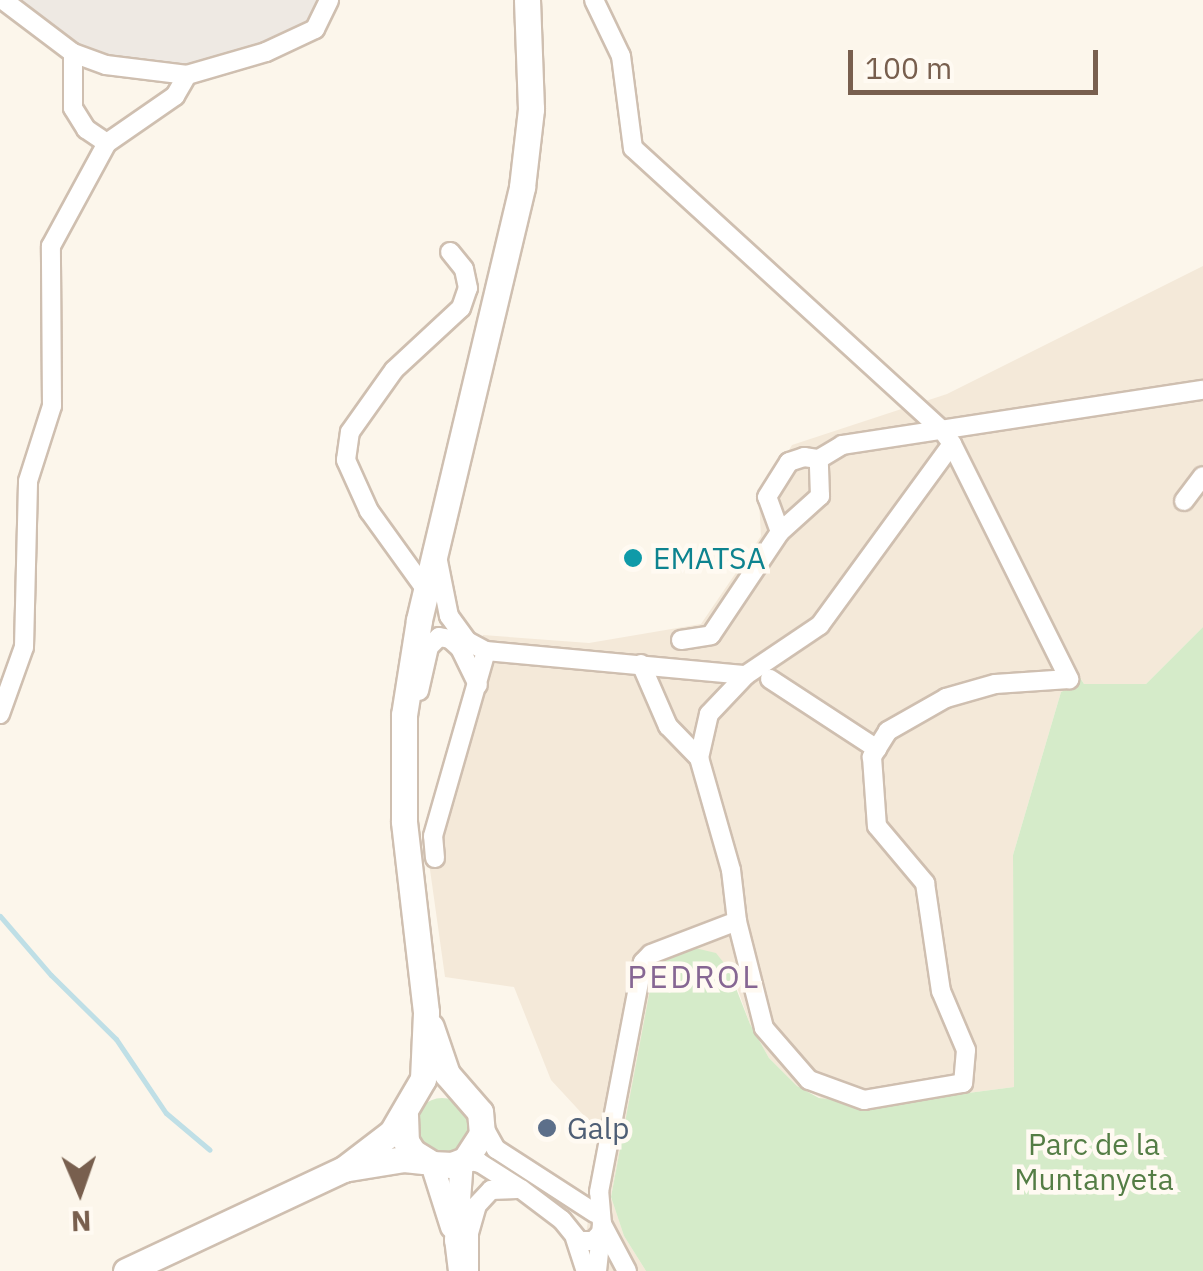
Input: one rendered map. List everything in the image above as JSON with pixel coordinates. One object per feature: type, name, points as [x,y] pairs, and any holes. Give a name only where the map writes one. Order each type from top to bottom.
[{"type":"main road","points":[[126,1271],[344,1169],[392,1132],[423,1079],[426,1012],[410,894],[402,759],[409,672],[522,187],[531,110],[526,0]]},
{"type":"main road","points":[[344,1169],[404,1158],[463,1161],[478,1144],[480,1112],[448,1074],[426,1012]]},
{"type":"main road","points":[[410,1107],[439,1088],[465,1094]]},
{"type":"main road","points":[[410,1107],[406,1141],[427,1162]]},
{"type":"street","points":[[3,0],[74,53],[106,65],[186,75],[266,52],[315,29],[329,0]]},
{"type":"street","points":[[594,0],[621,56],[633,148],[947,437],[1068,679],[995,684],[946,698],[888,731],[872,757],[877,826],[925,883],[941,991],[966,1050],[963,1083],[864,1100],[809,1080],[764,1028],[737,921],[731,870],[699,758],[668,726],[641,664]]},
{"type":"street","points":[[74,53],[73,108],[86,128],[107,143]]},
{"type":"street","points":[[0,714],[24,647],[28,481],[52,406],[52,246],[107,143],[175,96],[186,75]]},
{"type":"street","points":[[426,590],[368,511],[346,460],[350,432],[394,370],[461,308],[468,288],[464,269],[450,252]]},
{"type":"street","points":[[780,532],[767,497],[789,462],[804,457],[819,460],[842,445],[947,437],[1203,390]]},
{"type":"street","points":[[699,758],[709,714],[746,675],[820,625],[947,437]]},
{"type":"street","points":[[682,640],[711,634],[780,532],[820,496],[819,460]]},
{"type":"street","points":[[1184,501],[1203,476]]},
{"type":"street","points":[[436,546],[446,611],[467,641],[486,651],[746,675]]},
{"type":"street","points":[[402,759],[429,648],[446,611]]},
{"type":"street","points":[[436,638],[450,639],[460,648],[478,684]]},
{"type":"street","points":[[434,858],[434,836],[486,651]]},
{"type":"street","points":[[770,679],[877,749]]},
{"type":"street","points":[[612,1271],[594,1266],[587,1225],[599,1192],[644,962],[651,954],[737,921]]},
{"type":"street","points":[[482,1124],[496,1149],[587,1225],[627,1271]]},
{"type":"street","points":[[460,1271],[456,1240],[463,1161],[480,1163],[562,1220],[587,1225]]},
{"type":"street","points":[[427,1162],[456,1240]]},
{"type":"street","points":[[469,1271],[469,1233],[476,1205],[501,1186],[522,1189]]},
{"type":"shaded area","points":[[10,0],[322,0],[313,19],[288,37],[192,66],[147,68],[84,51]]},
{"type":"shaded area","points":[[1203,266],[1203,627],[1146,684],[1084,684],[1080,677],[1071,689],[1061,692],[1013,855],[1014,1087],[876,1105],[829,1102],[797,1086],[769,1058],[750,1024],[734,979],[655,973],[611,1197],[624,1236],[646,1271],[581,1271],[600,1133],[551,1080],[514,987],[445,977],[426,841],[483,635],[589,643],[701,624],[761,536],[759,501],[792,445],[947,394]]},
{"type":"green space","name":"Parc de la Muntanyeta","points":[[1203,627],[1203,1271],[646,1271],[624,1236],[611,1197],[652,979],[662,962],[695,948],[716,953],[728,968],[750,1024],[769,1058],[797,1086],[819,1098],[876,1105],[1014,1087],[1013,855],[1061,692],[1074,686],[1079,676],[1084,684],[1146,684]]},
{"type":"green space","points":[[442,1098],[462,1106],[470,1126],[462,1146],[442,1154],[422,1146],[414,1126],[422,1106]]},
{"type":"waterway","points":[[0,916],[51,975],[116,1039],[166,1113],[210,1150]]},
{"type":"place","name":"EMATSA","points":[[633,558]]},
{"type":"place","name":"Galp","points":[[547,1128]]},
{"type":"district","name":"PEDROL","points":[[694,976]]}]
